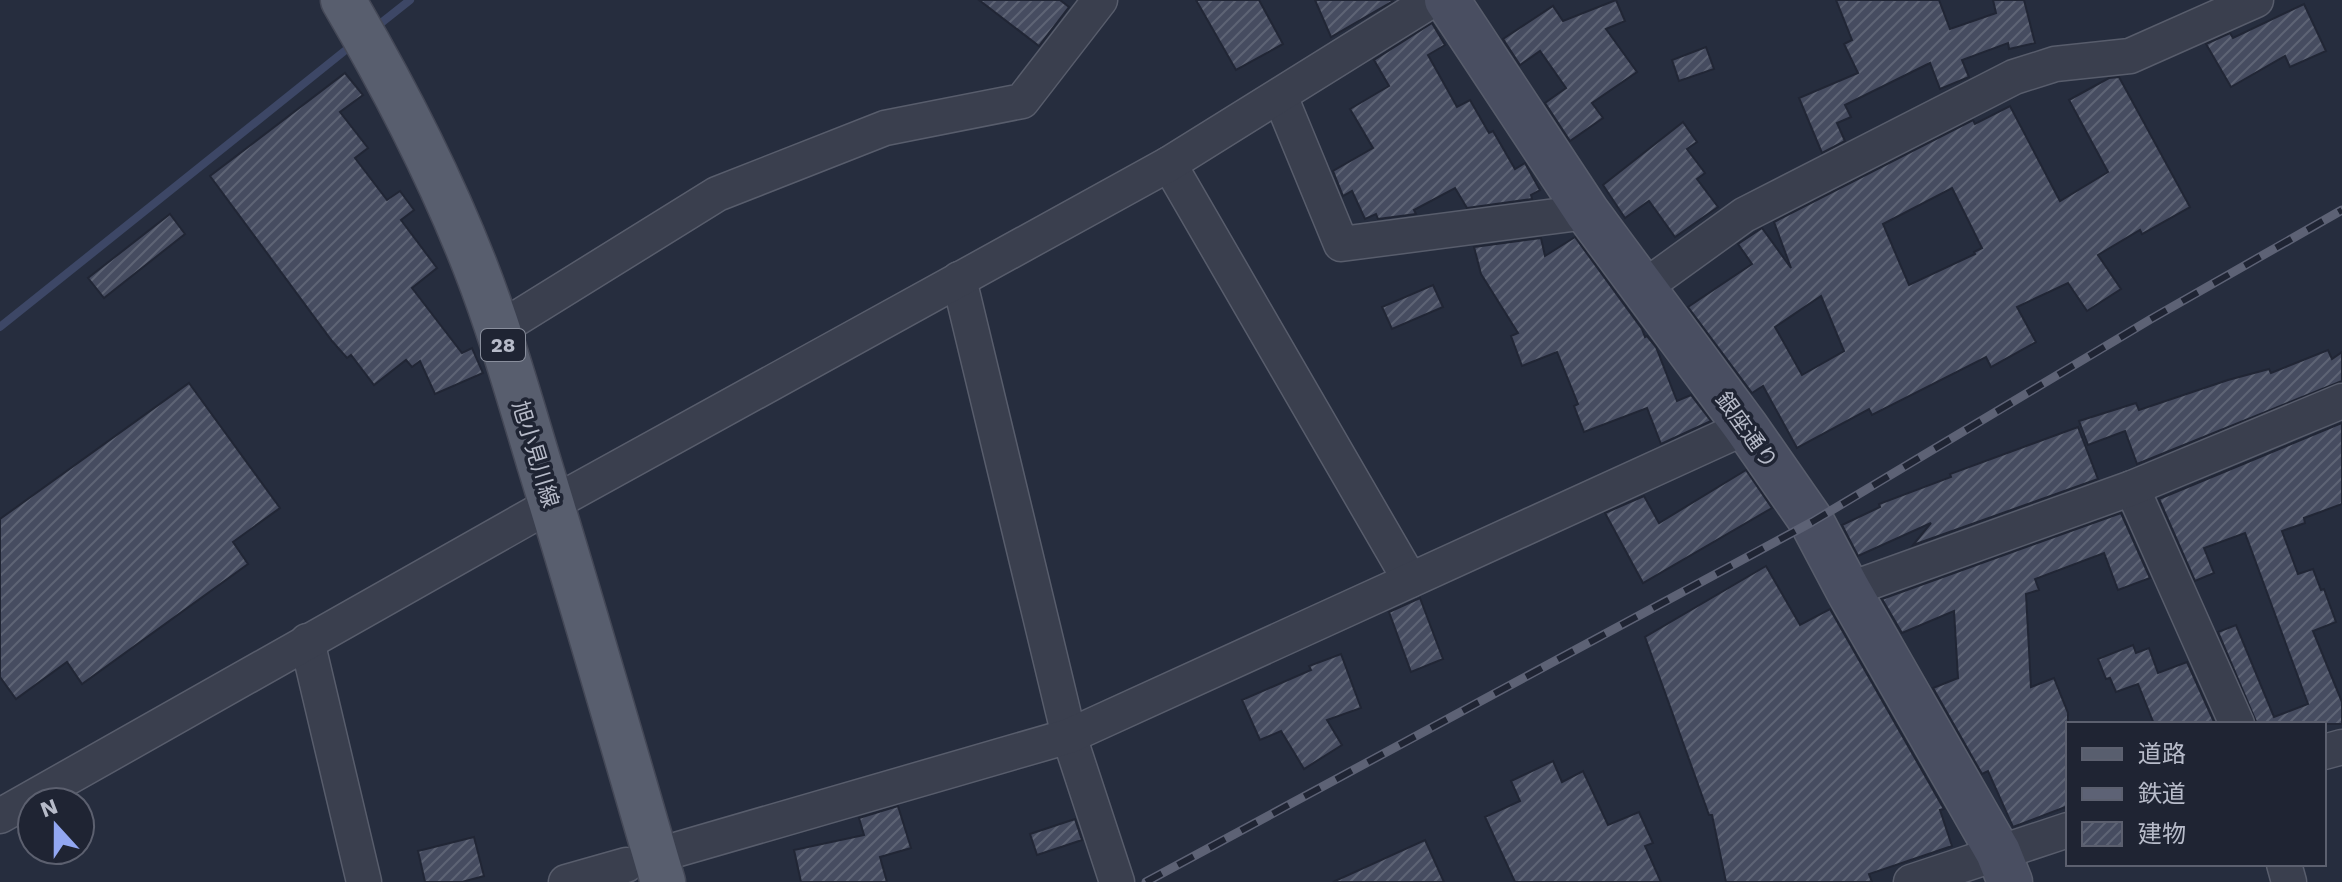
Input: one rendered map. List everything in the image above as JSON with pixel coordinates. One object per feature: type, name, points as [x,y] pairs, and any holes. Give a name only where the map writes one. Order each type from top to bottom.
[{"type":"main road","name":"旭小見川線","points":[[357,24],[437,177],[475,265],[552,504],[658,872]]},
{"type":"main road","points":[[580,599],[616,636],[658,872]]},
{"type":"street","points":[[498,330],[717,194],[885,128],[1022,101],[1100,0]]},
{"type":"street","points":[[0,816],[552,504],[1169,164],[1432,0]]},
{"type":"street","name":"銀座通り","points":[[1447,0],[1587,212],[1812,522],[2004,867]]},
{"type":"street","points":[[1643,288],[1744,215],[2014,77],[2055,64],[2130,56],[2256,0]]},
{"type":"street","points":[[1280,96],[1341,244],[1587,212]]},
{"type":"street","points":[[1169,164],[1410,580]]},
{"type":"street","points":[[959,279],[1069,736],[1117,880]]},
{"type":"street","points":[[1848,590],[2132,488],[2342,401]]},
{"type":"street","points":[[566,882],[658,872],[1069,736],[1746,427]]},
{"type":"street","points":[[2132,488],[2236,722]]},
{"type":"street","points":[[307,641],[364,882]]},
{"type":"street","points":[[1911,882],[2004,867],[2066,831]]},
{"type":"building","points":[[979,0],[1060,0],[1069,7],[1039,46]]},
{"type":"building","points":[[1196,0],[1259,0],[1283,44],[1236,70]]},
{"type":"building","points":[[1315,0],[1392,0],[1393,1],[1331,37]]},
{"type":"building","points":[[1616,0],[1625,21],[1606,29],[1637,72],[1592,103],[1603,118],[1570,141],[1545,103],[1566,88],[1540,51],[1520,65],[1503,39],[1553,6],[1563,21]]},
{"type":"building","points":[[1836,0],[1939,0],[1950,29],[1996,13],[1993,0],[2024,0],[2035,43],[2009,49],[2008,43],[1962,60],[1969,77],[1940,89],[1930,63],[1845,105],[1851,117],[1837,123],[1845,141],[1822,153],[1799,98],[1858,73],[1844,44],[1852,40]]},
{"type":"building","points":[[2304,4],[2326,51],[2290,67],[2285,56],[2231,87],[2206,44],[2230,33],[2233,38]]},
{"type":"building","points":[[1432,23],[1445,45],[1428,55],[1457,107],[1470,100],[1515,169],[1525,163],[1540,190],[1531,195],[1532,199],[1467,208],[1455,188],[1414,210],[1416,214],[1378,219],[1376,214],[1365,219],[1352,191],[1343,196],[1333,171],[1373,148],[1350,109],[1389,86],[1374,60]]},
{"type":"building","points":[[1706,47],[1714,69],[1679,81],[1672,60]]},
{"type":"building","points":[[345,73],[363,95],[340,112],[368,148],[355,158],[387,200],[400,191],[414,210],[401,220],[437,268],[412,288],[462,353],[472,348],[483,373],[435,394],[420,361],[412,367],[406,360],[374,385],[351,355],[347,358],[332,341],[210,176]]},
{"type":"building","points":[[2119,77],[2190,207],[2142,234],[2140,230],[2098,255],[2121,289],[2087,311],[2068,283],[2017,307],[2036,342],[1991,367],[1986,357],[1872,415],[1869,409],[1797,448],[1763,386],[1752,393],[1688,307],[1752,264],[1738,244],[1762,228],[1791,268],[1774,222],[1973,120],[1975,124],[2010,106],[2060,201],[2108,172],[2069,100],[2109,78]],"holes":[[[1952,188],[1982,248],[1909,285],[1883,224]],[[1821,296],[1844,351],[1802,375],[1775,327]]]},
{"type":"building","points":[[1683,122],[1697,142],[1687,149],[1705,173],[1697,179],[1718,207],[1675,237],[1649,201],[1625,218],[1603,185]]},
{"type":"building","points":[[170,214],[185,234],[104,298],[88,278]]},
{"type":"building","points":[[1575,237],[1645,337],[1656,347],[1677,401],[1691,395],[1711,421],[1661,444],[1647,408],[1584,432],[1574,406],[1578,404],[1557,352],[1522,366],[1511,336],[1518,333],[1481,274],[1474,247],[1541,238],[1545,256]]},
{"type":"building","points":[[1433,285],[1443,307],[1392,329],[1382,307]]},
{"type":"building","points":[[2328,350],[2332,359],[2342,352],[2342,381],[2137,464],[2125,431],[2088,445],[2079,421],[2136,403],[2139,410],[2269,369],[2271,373]]},
{"type":"building","points":[[189,383],[280,508],[233,542],[248,564],[82,684],[67,662],[16,699],[0,677],[0,519]]},
{"type":"building","points":[[2342,423],[2342,504],[2304,518],[2305,523],[2282,531],[2298,574],[2313,569],[2336,622],[2313,631],[2342,702],[2342,724],[2256,722],[2218,632],[2236,625],[2274,717],[2308,704],[2245,533],[2204,548],[2214,573],[2195,581],[2159,499]]},
{"type":"building","points":[[2078,427],[2098,479],[1913,545],[1931,523],[1858,556],[1842,525],[1880,507],[1879,504],[1951,477],[1950,474]]},
{"type":"building","points":[[1746,470],[1772,508],[1643,583],[1605,513],[1644,496],[1659,523]]},
{"type":"building","points":[[2121,513],[2150,578],[2118,590],[2104,553],[2035,579],[2039,590],[2026,594],[2031,687],[2054,678],[2068,713],[2066,807],[2013,827],[1988,771],[1982,774],[1933,688],[1958,678],[1954,611],[1902,633],[1882,599]]},
{"type":"building","points":[[1766,566],[1800,625],[1830,609],[1944,809],[1940,810],[1952,846],[1869,874],[1872,882],[1726,882],[1712,815],[1709,815],[1645,637]]},
{"type":"building","points":[[1420,598],[1443,659],[1411,672],[1389,612]]},
{"type":"building","points":[[2133,645],[2136,653],[2149,648],[2158,673],[2187,662],[2214,722],[2153,722],[2138,684],[2116,692],[2110,678],[2106,679],[2098,659]]},
{"type":"building","points":[[1341,654],[1361,708],[1327,720],[1342,745],[1304,769],[1281,731],[1260,740],[1242,700],[1311,670],[1309,666]]},
{"type":"building","points":[[1553,761],[1562,782],[1583,771],[1608,825],[1639,812],[1653,843],[1645,846],[1661,882],[1515,882],[1485,817],[1520,801],[1511,781]]},
{"type":"building","points":[[898,806],[911,848],[880,857],[887,882],[801,882],[794,850],[864,835],[859,818]]},
{"type":"building","points":[[1075,819],[1082,840],[1037,855],[1030,834]]},
{"type":"building","points":[[474,837],[484,876],[462,882],[425,882],[418,851]]},
{"type":"building","points":[[1425,840],[1444,882],[1333,882]]},
{"type":"waterway","points":[[376,27],[410,0]]},
{"type":"waterway","points":[[0,327],[352,45]]},
{"type":"railway","points":[[1146,882],[1812,522],[2151,319],[2342,210]]}]
